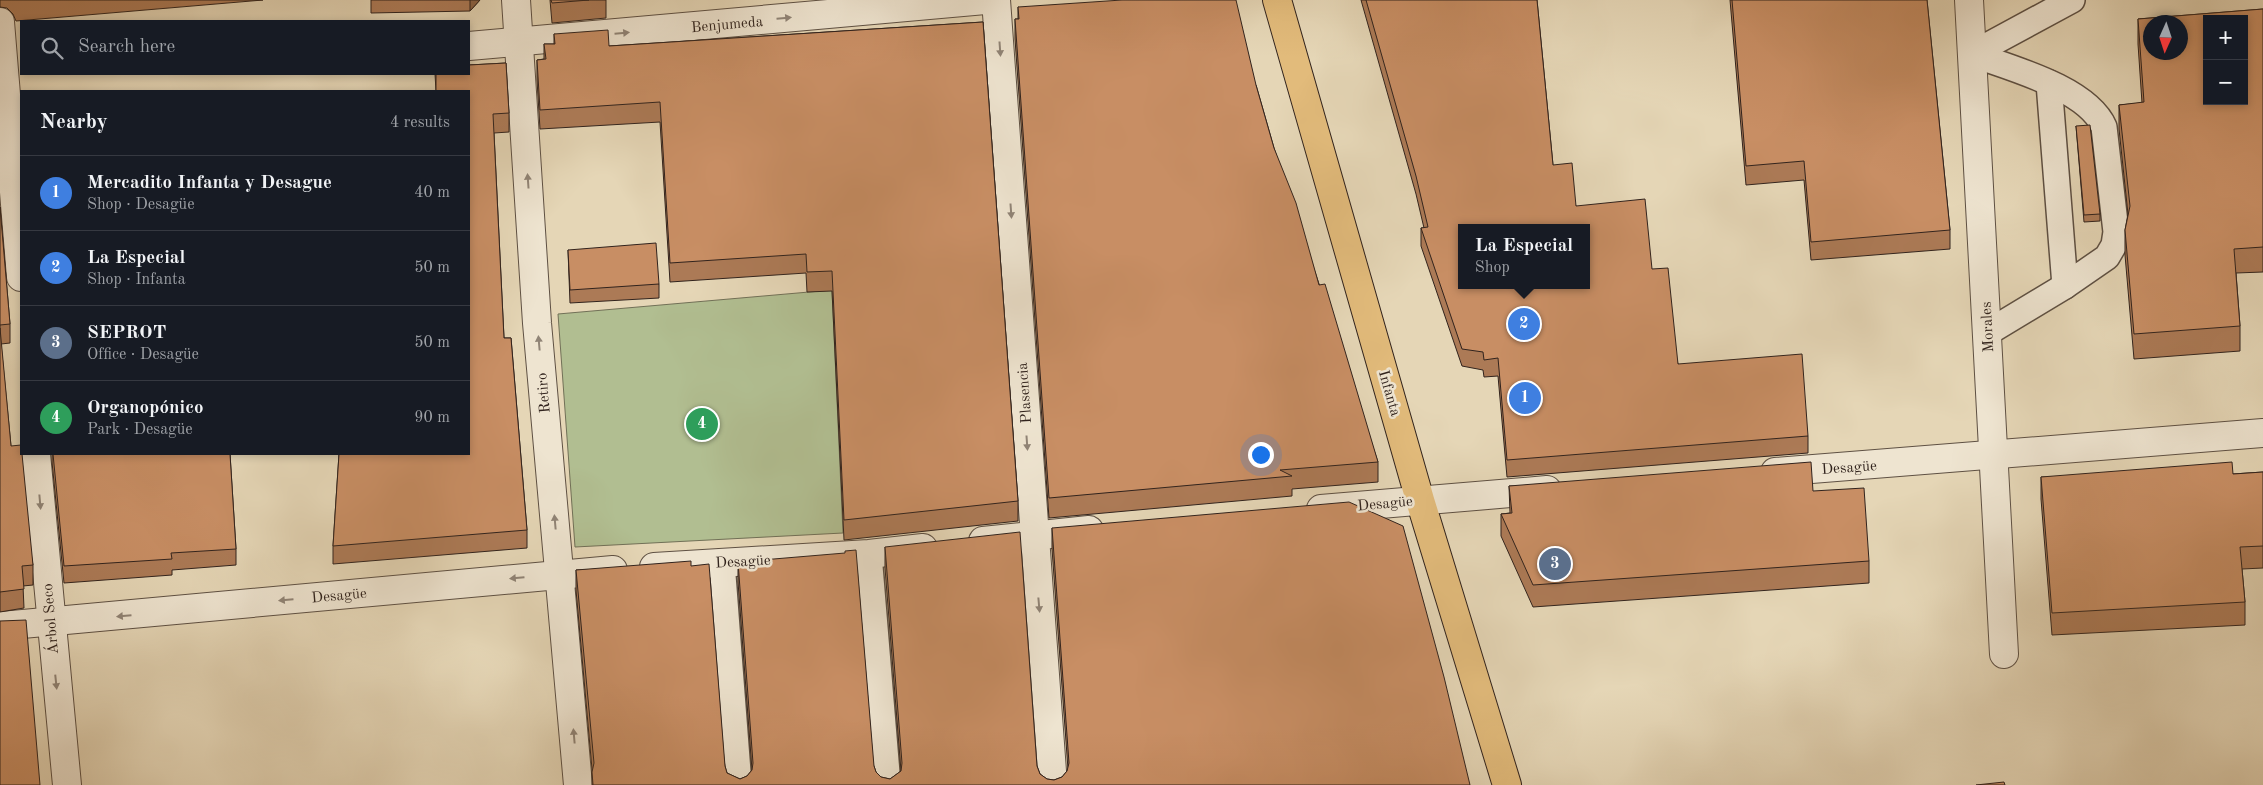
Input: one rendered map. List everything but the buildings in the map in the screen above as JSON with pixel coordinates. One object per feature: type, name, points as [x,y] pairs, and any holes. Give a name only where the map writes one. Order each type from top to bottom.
[{"type":"main road","name":"Infanta","points":[[1277,0],[1420,500],[1507,785]]},
{"type":"street","name":"Retiro","points":[[516,0],[537,324],[578,785]]},
{"type":"street","name":"Benjumeda","points":[[470,46],[985,0]]},
{"type":"street","name":"Plasencia","points":[[996,0],[1053,785]]},
{"type":"street","name":"Morales","points":[[1970,0],[2004,654]]},
{"type":"street","points":[[0,22],[8,73],[20,261]]},
{"type":"street","name":"Desagüe","points":[[1746,474],[1994,456],[2263,433]]},
{"type":"street","name":"Árbol Seco","points":[[36,455],[50,623],[67,785]]},
{"type":"street","name":"Desagüe","points":[[1301,510],[1568,488]]},
{"type":"street","name":"Desagüe","points":[[0,626],[50,623],[560,574],[722,562],[869,554],[1113,528]]},
{"type":"lane","points":[[1972,54],[2072,0]]},
{"type":"lane","points":[[1972,54],[2049,83],[2088,106],[2099,115],[2104,127],[2116,232],[2114,245],[2107,257],[2065,286],[1987,333]]},
{"type":"lane","points":[[2049,83],[2065,286]]},
{"type":"lane","points":[[869,554],[888,785]]},
{"type":"lane","points":[[722,562],[739,785]]},
{"type":"green space","points":[[832,290],[843,533],[575,547],[558,314]]},
{"type":"place","name":"La Especial","points":[[1524,324]]},
{"type":"place","name":"Mercadito Infanta y Desague","points":[[1525,398]]},
{"type":"place","name":"Organopónico","points":[[702,424]]},
{"type":"place","name":"SEPROT","points":[[1555,564]]}]
